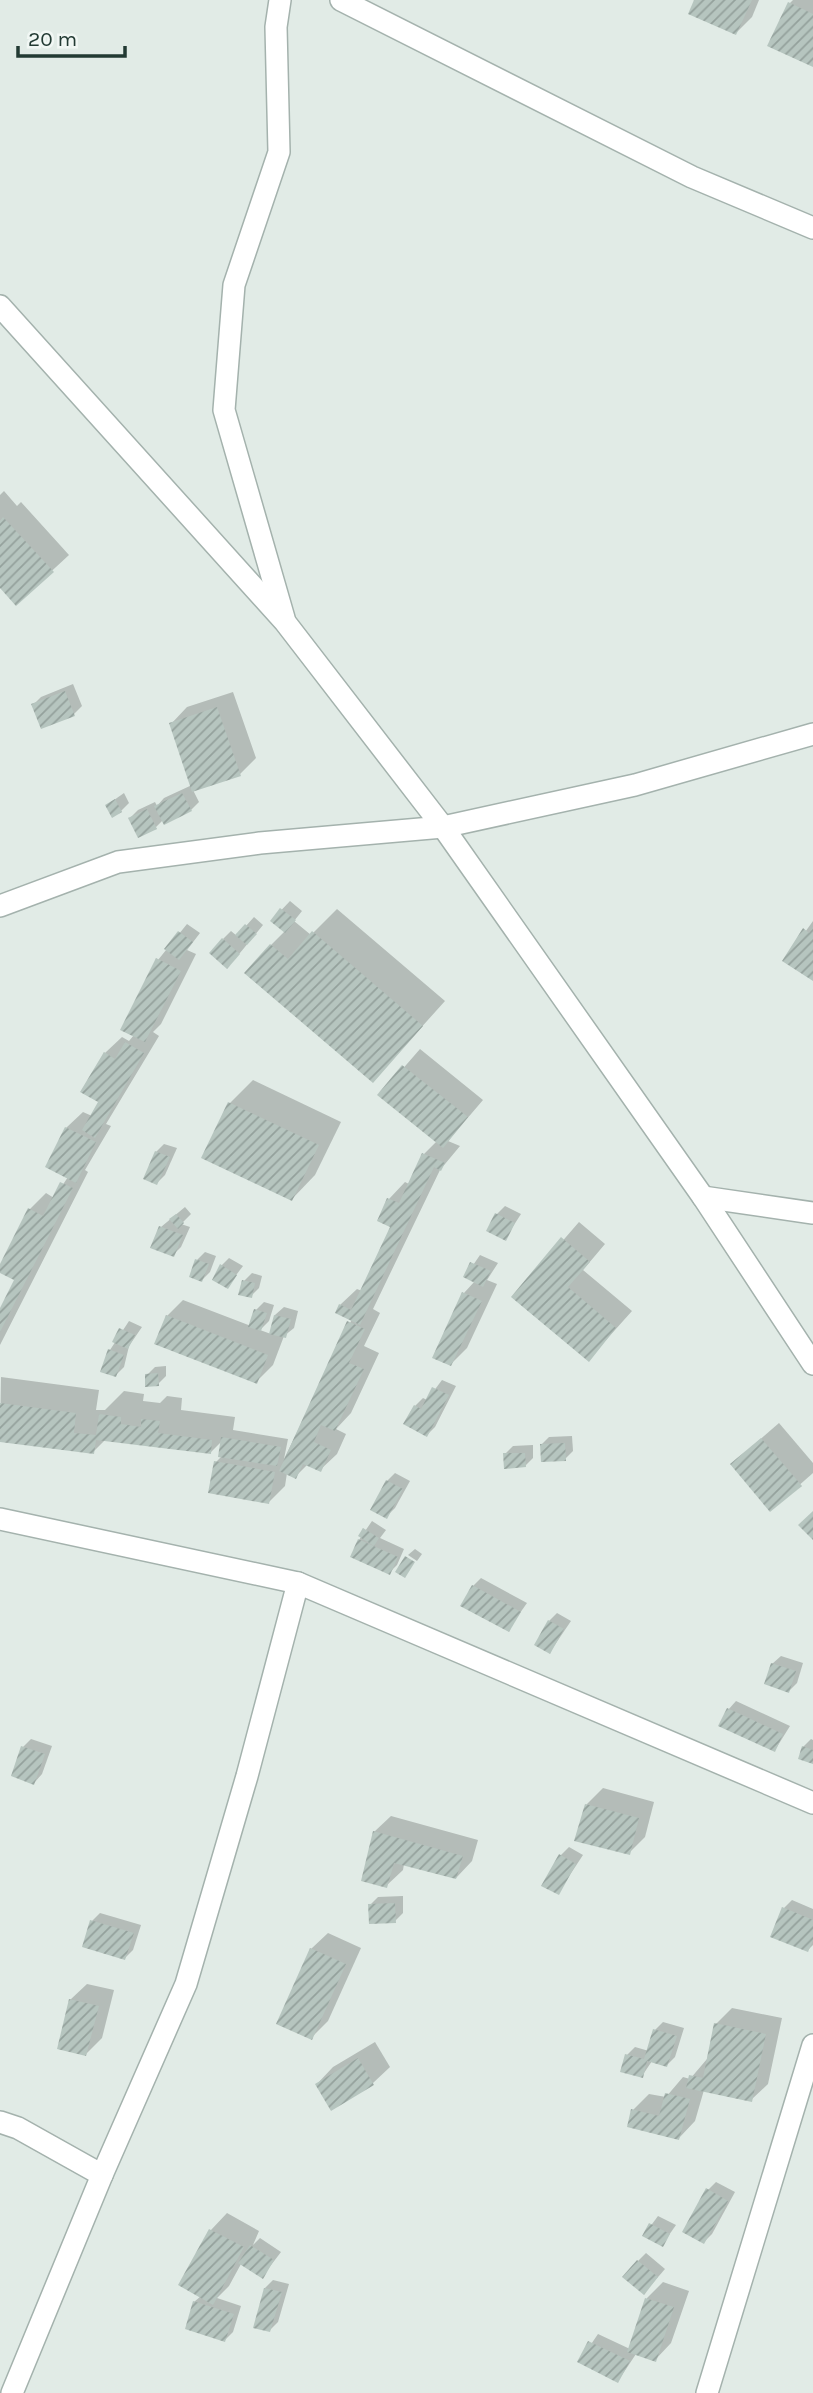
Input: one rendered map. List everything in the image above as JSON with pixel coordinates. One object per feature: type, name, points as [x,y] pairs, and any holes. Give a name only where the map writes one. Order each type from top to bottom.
[{"type":"street","points":[[280,0],[276,27],[279,152],[234,285],[224,410],[285,622]]},
{"type":"street","points":[[341,0],[692,177],[813,228]]},
{"type":"street","points":[[0,306],[285,622],[443,827],[703,1197],[813,1363]]},
{"type":"street","points":[[0,906],[118,862],[260,843],[443,827],[635,785],[813,734]]},
{"type":"street","points":[[703,1197],[813,1213]]},
{"type":"street","points":[[0,1518],[298,1583],[813,1802]]},
{"type":"street","points":[[12,2393],[102,2175],[186,1984],[247,1776],[298,1583]]},
{"type":"street","points":[[706,2393],[813,2045]]},
{"type":"street","points":[[0,2122],[18,2128],[102,2175]]},
{"type":"building","points":[[694,0],[752,0],[736,35],[688,14]]},
{"type":"building","points":[[788,2],[813,14],[813,67],[767,46]]},
{"type":"building","points":[[3,517],[54,572],[16,606],[0,588],[0,521]]},
{"type":"building","points":[[65,691],[75,716],[41,729],[31,704]]},
{"type":"building","points":[[217,707],[241,776],[192,792],[169,723]]},
{"type":"building","points":[[182,793],[192,811],[164,825],[154,806]]},
{"type":"building","points":[[115,799],[122,812],[112,818],[105,805]]},
{"type":"building","points":[[147,809],[157,829],[138,838],[128,818]]},
{"type":"building","points":[[280,908],[296,920],[285,933],[270,921]]},
{"type":"building","points":[[245,924],[257,934],[247,945],[235,935]]},
{"type":"building","points":[[813,927],[813,981],[782,961],[803,928],[809,933]]},
{"type":"building","points":[[178,931],[193,942],[179,960],[164,949]]},
{"type":"building","points":[[312,931],[423,1026],[373,1083],[244,973],[270,944],[288,959]]},
{"type":"building","points":[[222,938],[240,954],[227,969],[209,953]]},
{"type":"building","points":[[156,958],[181,971],[145,1042],[120,1030]]},
{"type":"building","points":[[125,1042],[144,1053],[95,1138],[82,1130],[98,1102],[80,1092],[104,1052],[115,1059]]},
{"type":"building","points":[[402,1065],[468,1117],[443,1148],[377,1095]]},
{"type":"building","points":[[228,1102],[319,1145],[292,1201],[201,1158]]},
{"type":"building","points":[[65,1127],[96,1142],[76,1183],[45,1167]]},
{"type":"building","points":[[155,1151],[170,1157],[157,1185],[143,1179]]},
{"type":"building","points":[[422,1153],[445,1163],[441,1171],[434,1167],[360,1325],[335,1313],[339,1304],[351,1310],[390,1227],[377,1221],[387,1198],[399,1203]]},
{"type":"building","points":[[60,1182],[73,1188],[0,1332],[0,1308],[14,1280],[0,1273],[0,1264],[28,1208],[43,1216]]},
{"type":"building","points":[[495,1213],[515,1223],[506,1241],[486,1231]]},
{"type":"building","points":[[176,1214],[184,1223],[178,1229],[169,1219]]},
{"type":"building","points":[[159,1226],[183,1235],[174,1257],[150,1248]]},
{"type":"building","points":[[561,1237],[590,1262],[568,1287],[616,1328],[589,1362],[511,1297]]},
{"type":"building","points":[[195,1259],[209,1264],[202,1282],[189,1277]]},
{"type":"building","points":[[470,1262],[491,1271],[483,1287],[463,1277]]},
{"type":"building","points":[[220,1264],[237,1275],[228,1289],[212,1280]]},
{"type":"building","points":[[242,1280],[255,1283],[252,1298],[238,1295]]},
{"type":"building","points":[[462,1292],[482,1301],[451,1366],[432,1358]]},
{"type":"building","points":[[254,1309],[267,1313],[261,1331],[248,1327]]},
{"type":"building","points":[[166,1315],[268,1355],[257,1384],[154,1344]]},
{"type":"building","points":[[274,1315],[291,1319],[286,1338],[269,1334]]},
{"type":"building","points":[[347,1321],[365,1329],[349,1363],[364,1369],[335,1431],[321,1425],[314,1442],[331,1450],[321,1472],[303,1464],[296,1479],[279,1471]]},
{"type":"building","points":[[119,1328],[135,1335],[128,1349],[112,1342]]},
{"type":"building","points":[[108,1349],[124,1355],[116,1377],[100,1372]]},
{"type":"building","points":[[158,1373],[159,1386],[145,1387],[145,1374]]},
{"type":"building","points":[[432,1387],[449,1395],[427,1437],[403,1424],[414,1405],[421,1409]]},
{"type":"building","points":[[0,1403],[76,1413],[74,1433],[96,1435],[99,1414],[121,1417],[121,1424],[141,1427],[141,1419],[160,1421],[158,1433],[212,1440],[211,1454],[96,1440],[94,1454],[0,1442]]},
{"type":"building","points":[[221,1437],[281,1447],[277,1466],[218,1457]]},
{"type":"building","points":[[761,1438],[802,1486],[770,1512],[730,1464]]},
{"type":"building","points":[[565,1443],[566,1461],[541,1462],[540,1444]]},
{"type":"building","points":[[503,1453],[525,1453],[526,1467],[504,1469]]},
{"type":"building","points":[[214,1461],[275,1472],[269,1504],[208,1493]]},
{"type":"building","points":[[386,1480],[403,1489],[387,1519],[370,1510]]},
{"type":"building","points":[[813,1511],[813,1540],[798,1525]]},
{"type":"building","points":[[363,1528],[379,1538],[374,1546],[358,1536]]},
{"type":"building","points":[[358,1539],[398,1557],[390,1575],[350,1557]]},
{"type":"building","points":[[405,1556],[415,1562],[405,1578],[395,1572]]},
{"type":"building","points":[[472,1585],[521,1612],[509,1632],[460,1606]]},
{"type":"building","points":[[548,1620],[564,1629],[550,1654],[534,1645]]},
{"type":"building","points":[[771,1663],[796,1671],[789,1693],[764,1684]]},
{"type":"building","points":[[727,1708],[783,1734],[775,1752],[718,1726]]},
{"type":"building","points":[[21,1746],[45,1754],[34,1785],[11,1776]]},
{"type":"building","points":[[802,1746],[813,1750],[813,1764],[798,1759]]},
{"type":"building","points":[[585,1804],[639,1818],[630,1855],[574,1841]]},
{"type":"building","points":[[373,1831],[463,1856],[456,1879],[394,1863],[387,1888],[361,1881]]},
{"type":"building","points":[[559,1854],[576,1864],[559,1895],[541,1886]]},
{"type":"building","points":[[395,1903],[396,1923],[369,1924],[368,1904]]},
{"type":"building","points":[[782,1907],[813,1920],[813,1940],[808,1952],[770,1937]]},
{"type":"building","points":[[90,1920],[134,1933],[125,1960],[82,1947]]},
{"type":"building","points":[[310,1948],[346,1964],[312,2040],[276,2024]]},
{"type":"building","points":[[69,1999],[99,2006],[86,2056],[57,2049]]},
{"type":"building","points":[[714,2023],[766,2034],[752,2102],[686,2088],[689,2075],[703,2078]]},
{"type":"building","points":[[653,2029],[677,2036],[667,2067],[647,2061],[643,2078],[620,2072],[625,2054],[644,2059]]},
{"type":"building","points":[[358,2058],[374,2085],[331,2111],[315,2084]]},
{"type":"building","points":[[665,2093],[690,2099],[679,2140],[627,2127],[631,2109],[659,2116]]},
{"type":"building","points":[[706,2188],[728,2201],[704,2244],[682,2232]]},
{"type":"building","points":[[649,2223],[670,2234],[663,2247],[642,2236]]},
{"type":"building","points":[[209,2229],[244,2247],[213,2305],[178,2285]]},
{"type":"building","points":[[250,2245],[274,2260],[263,2279],[238,2263]]},
{"type":"building","points":[[637,2260],[658,2277],[644,2295],[622,2277]]},
{"type":"building","points":[[264,2288],[282,2292],[270,2332],[253,2328]]},
{"type":"building","points":[[645,2298],[674,2307],[656,2362],[627,2352]]},
{"type":"building","points":[[193,2301],[234,2314],[225,2342],[185,2329]]},
{"type":"building","points":[[588,2341],[630,2361],[618,2383],[577,2362]]}]
